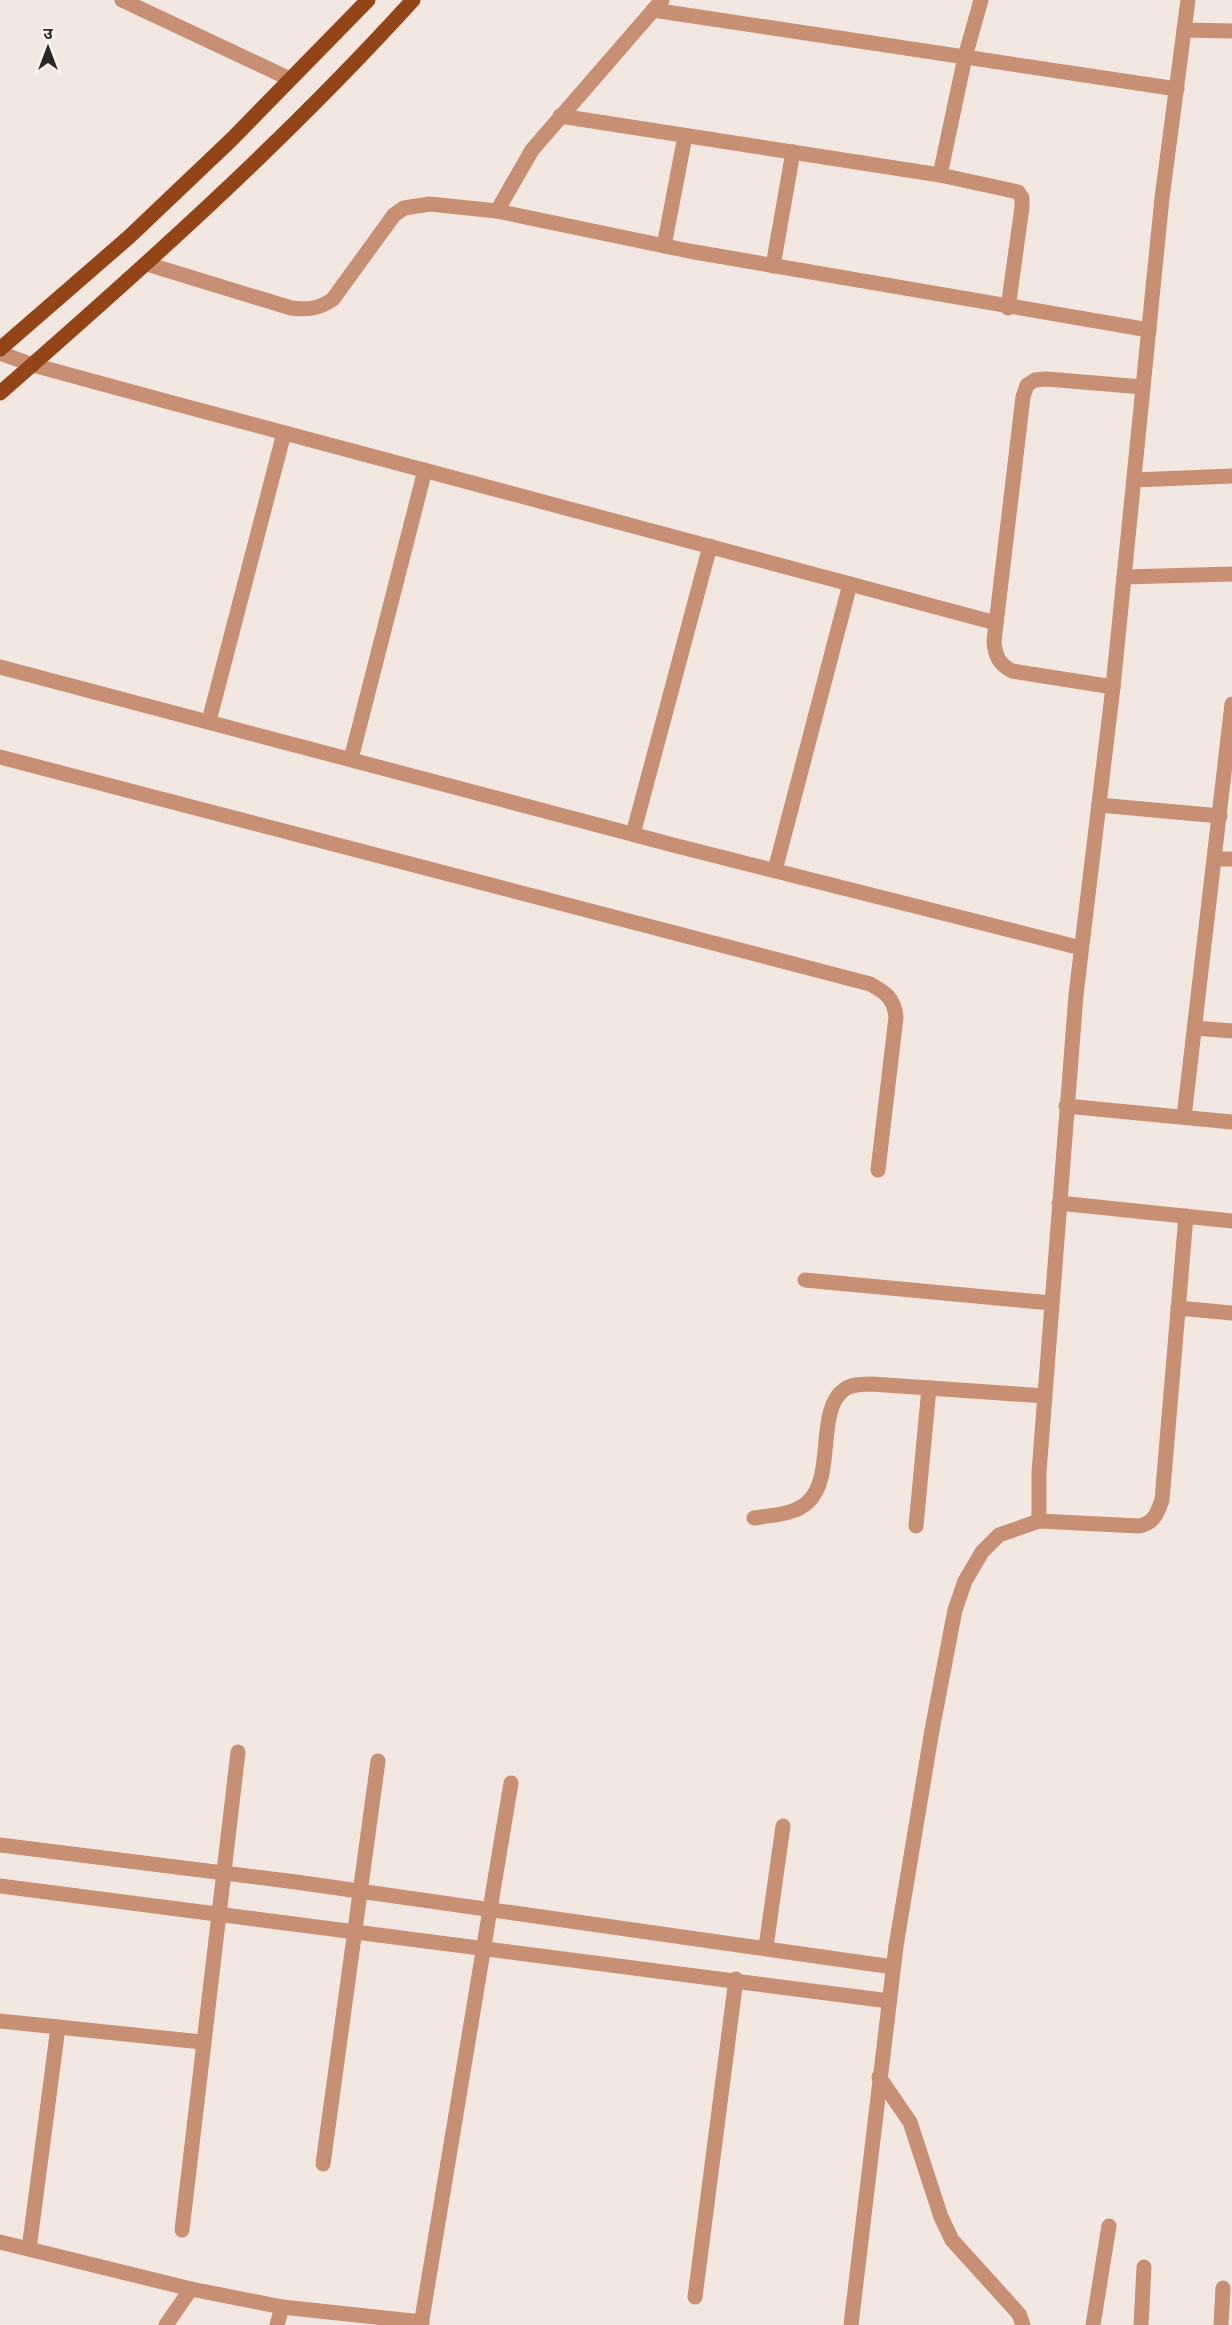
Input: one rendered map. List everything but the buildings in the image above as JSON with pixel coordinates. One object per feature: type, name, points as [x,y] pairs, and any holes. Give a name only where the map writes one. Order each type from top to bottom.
[{"type":"main road","points":[[0,351],[129,237],[290,80],[368,0]]},
{"type":"main road","points":[[0,393],[147,264],[254,164],[413,0]]},
{"type":"street","points":[[122,0],[290,80]]},
{"type":"street","points":[[940,175],[965,57],[981,0]]},
{"type":"street","points":[[1039,1521],[1045,1396],[1066,1106],[1081,948],[1113,687],[1149,330],[1188,0]]},
{"type":"street","points":[[498,211],[525,160],[560,116],[658,5],[965,57],[1177,89]]},
{"type":"street","points":[[1184,30],[1232,31]]},
{"type":"street","points":[[560,116],[940,175],[1018,192],[1022,198],[1008,308]]},
{"type":"street","points":[[664,246],[685,136]]},
{"type":"street","points":[[773,266],[793,152]]},
{"type":"street","points":[[147,264],[291,309],[308,310],[323,306],[333,299],[394,215],[404,208],[430,204],[498,211],[773,266],[1008,308],[1149,330]]},
{"type":"street","points":[[0,351],[33,365],[996,622]]},
{"type":"street","points":[[1113,687],[1012,671],[1001,665],[995,653],[996,622],[1023,397],[1027,385],[1047,379],[1143,387]]},
{"type":"street","points":[[209,722],[284,433]]},
{"type":"street","points":[[351,759],[425,471]]},
{"type":"street","points":[[1134,480],[1232,476]]},
{"type":"street","points":[[633,834],[710,546]]},
{"type":"street","points":[[1124,577],[1232,574]]},
{"type":"street","points":[[775,870],[850,584]]},
{"type":"street","points":[[0,667],[633,834],[1081,948]]},
{"type":"street","points":[[1184,1118],[1220,816],[1229,768],[1232,704]]},
{"type":"street","points":[[0,757],[870,984],[887,993],[895,1006],[896,1017],[878,1170]]},
{"type":"street","points":[[1099,805],[1220,816]]},
{"type":"street","points":[[1215,859],[1232,859]]},
{"type":"street","points":[[1195,1028],[1232,1031]]},
{"type":"street","points":[[1066,1106],[1232,1122]]},
{"type":"street","points":[[1059,1203],[1232,1221]]},
{"type":"street","points":[[851,2325],[893,1967],[932,1730],[955,1610],[965,1581],[982,1552],[999,1535],[1039,1521],[1139,1526],[1149,1524],[1157,1515],[1162,1500],[1186,1216]]},
{"type":"street","points":[[805,1280],[1052,1303]]},
{"type":"street","points":[[1178,1308],[1232,1313]]},
{"type":"street","points":[[754,1518],[789,1513],[808,1502],[819,1484],[833,1402],[845,1389],[872,1384],[1045,1396]]},
{"type":"street","points":[[916,1526],[929,1388]]},
{"type":"street","points":[[182,2230],[202,2042],[220,1914],[238,1752]]},
{"type":"street","points":[[323,2164],[378,1761]]},
{"type":"street","points":[[0,2242],[191,2289],[282,2307],[422,2319],[481,1948],[510,1783]]},
{"type":"street","points":[[766,1947],[783,1826]]},
{"type":"street","points":[[0,1845],[359,1891],[766,1947],[893,1967]]},
{"type":"street","points":[[0,1886],[736,1979],[889,2001]]},
{"type":"street","points":[[695,2297],[736,1979]]},
{"type":"street","points":[[0,2022],[202,2042]]},
{"type":"street","points":[[29,2249],[58,2027]]},
{"type":"street","points":[[879,2077],[910,2122],[941,2217],[952,2241],[1019,2314],[1023,2325]]},
{"type":"street","points":[[1093,2325],[1109,2226]]},
{"type":"street","points":[[1141,2325],[1144,2267]]},
{"type":"street","points":[[1221,2325],[1223,2288]]},
{"type":"street","points":[[166,2325],[191,2289]]},
{"type":"street","points":[[277,2325],[282,2307]]}]
